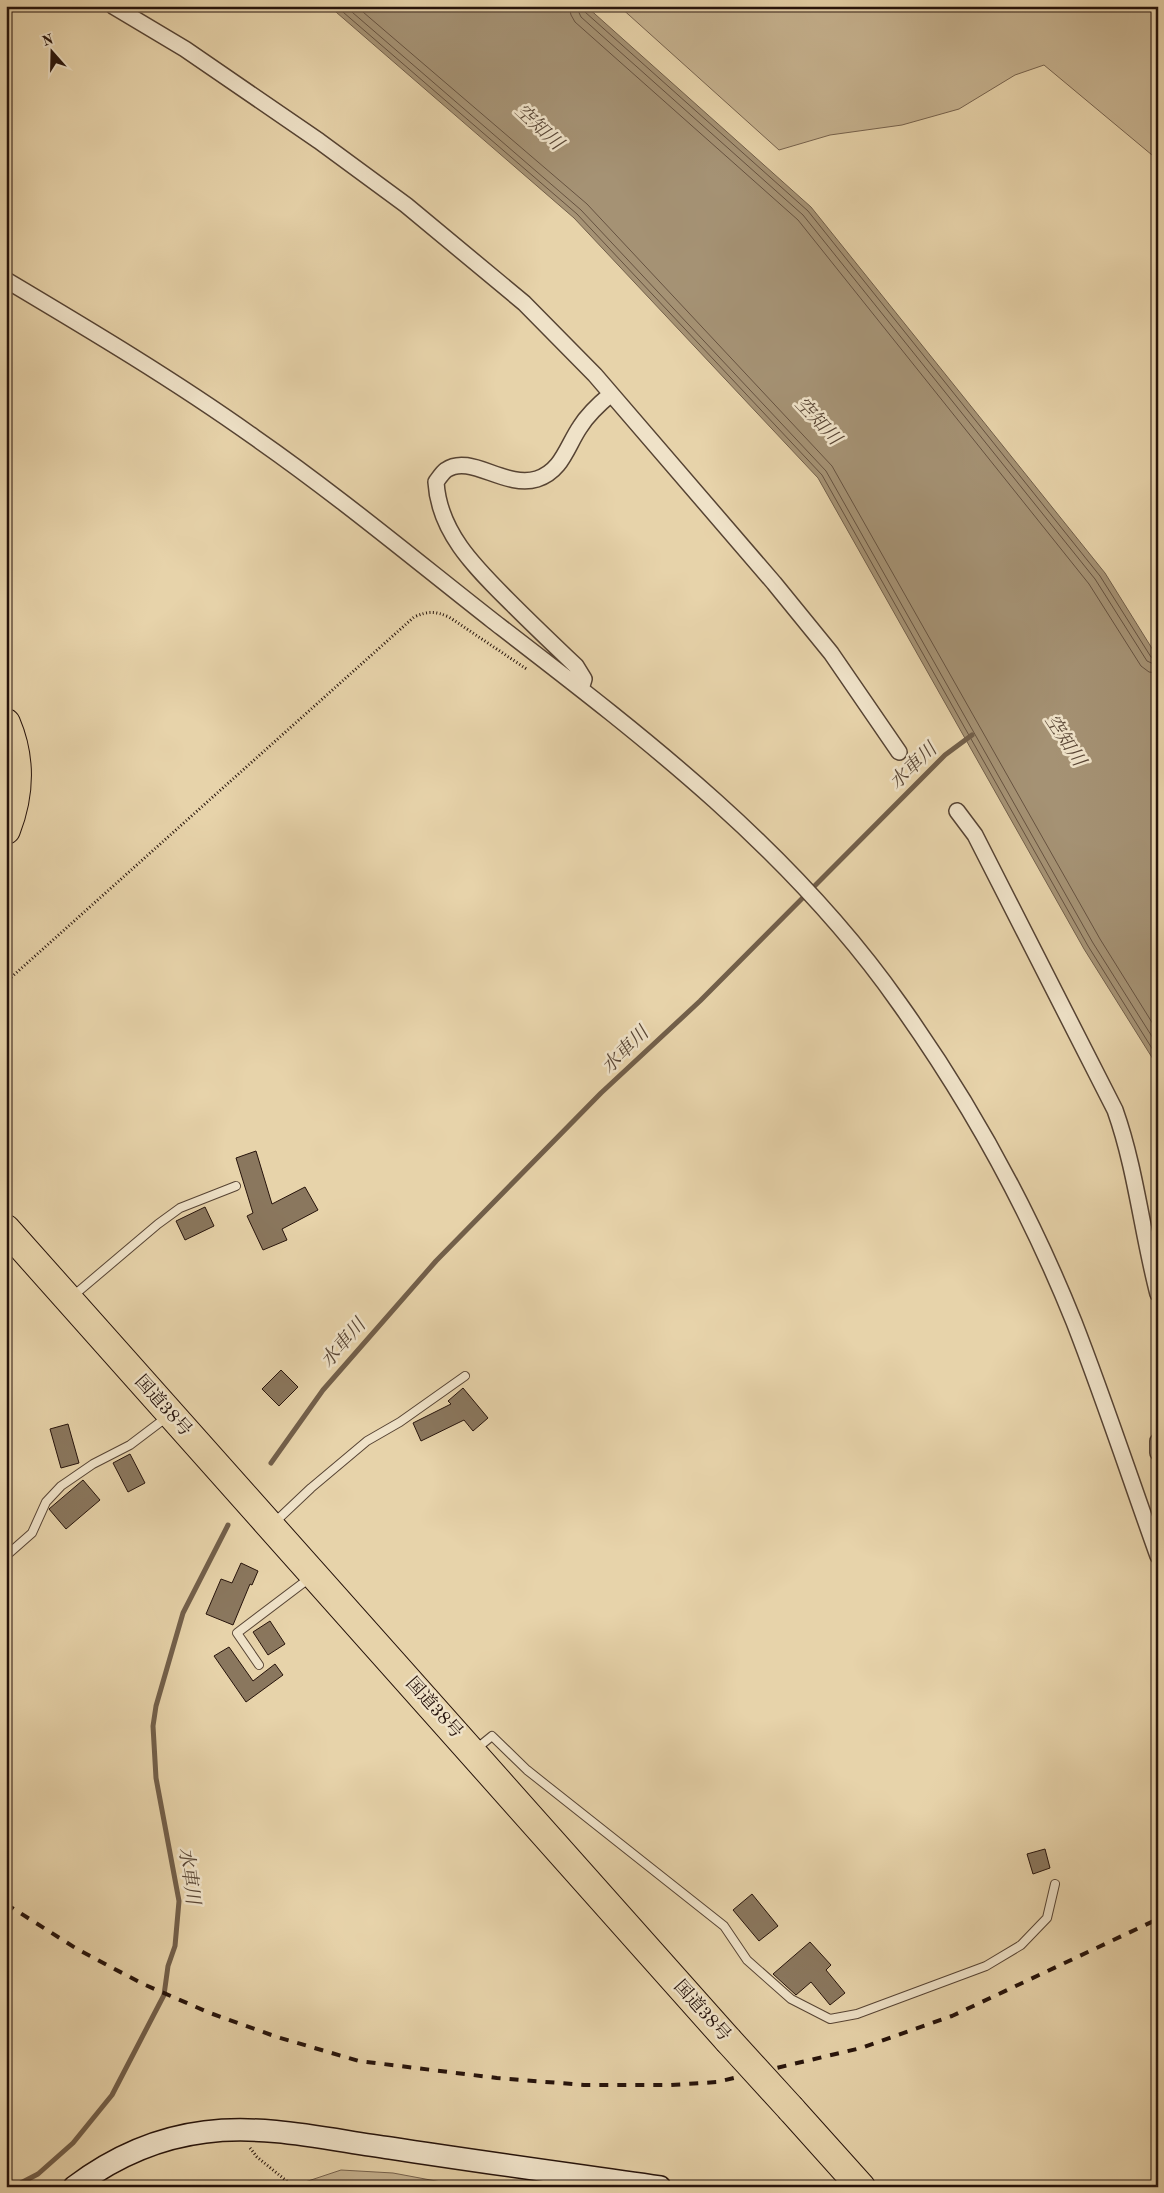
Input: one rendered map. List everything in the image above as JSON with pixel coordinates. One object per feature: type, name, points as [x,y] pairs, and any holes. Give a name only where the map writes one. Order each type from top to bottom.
[{"type":"highway","points":[[6,723],[17,756],[18,783],[13,812],[6,830]]},
{"type":"highway","name":"国道38号","points":[[6,1229],[861,2187]]},
{"type":"street","points":[[113,6],[186,50],[319,141],[406,205],[524,303],[611,394],[831,653],[900,752]]},
{"type":"street","points":[[6,280],[185,389],[257,438],[581,688],[666,757],[751,832],[804,887],[866,959],[904,1010],[978,1126],[1028,1219],[1073,1320],[1158,1556]]},
{"type":"street","points":[[581,688],[584,679],[576,666],[471,562],[449,530],[437,500],[436,482],[446,470],[460,465],[474,466],[495,476],[522,483],[540,478],[554,468],[563,458],[579,428],[596,406],[611,394]]},
{"type":"street","points":[[957,811],[976,835],[1115,1110],[1124,1136],[1146,1250],[1158,1294]]},
{"type":"street","points":[[1158,1441],[1158,1453]]},
{"type":"street","points":[[74,2187],[115,2159],[141,2147],[184,2135],[236,2130],[318,2138],[660,2187]]},
{"type":"lane","points":[[70,1299],[173,1214],[207,1196],[236,1186]]},
{"type":"lane","points":[[271,1526],[311,1488],[368,1441],[400,1422],[465,1376]]},
{"type":"lane","points":[[7,1555],[32,1533],[46,1502],[61,1486],[93,1464],[130,1445],[170,1414]]},
{"type":"lane","points":[[259,1665],[237,1634],[314,1574]]},
{"type":"lane","points":[[473,1752],[492,1736],[527,1770],[724,1926],[747,1960],[791,1999],[830,2019],[857,2014],[986,1966],[1021,1945],[1047,1918],[1055,1884]]},
{"type":"path","points":[[6,982],[414,617],[436,612],[449,617],[536,675]]},
{"type":"path","points":[[236,2130],[257,2157],[294,2187]]},
{"type":"shaded area","points":[[619,6],[1158,6],[1158,160],[1044,65],[1015,75],[959,109],[902,125],[830,135],[779,150]]},
{"type":"shaded area","points":[[341,2170],[393,2173],[468,2187],[302,2187],[299,2184]]},
{"type":"water","name":"空知川","points":[[329,6],[586,6],[811,207],[1105,573],[1158,658],[1158,1067],[1084,949],[818,478],[574,218]]},
{"type":"building","points":[[256,1151],[272,1204],[305,1187],[318,1210],[282,1229],[287,1240],[263,1250],[247,1216],[253,1213],[236,1158]]},
{"type":"building","points":[[205,1207],[214,1226],[185,1240],[176,1221]]},
{"type":"building","points":[[281,1370],[298,1387],[279,1406],[262,1389]]},
{"type":"building","points":[[463,1388],[488,1418],[473,1431],[464,1420],[421,1441],[413,1423],[451,1404],[448,1401]]},
{"type":"building","points":[[68,1424],[79,1463],[61,1468],[50,1429]]},
{"type":"building","points":[[130,1454],[145,1483],[128,1492],[113,1463]]},
{"type":"building","points":[[83,1480],[100,1500],[66,1529],[49,1509]]},
{"type":"building","points":[[241,1563],[258,1571],[252,1585],[250,1584],[233,1625],[206,1614],[221,1579],[232,1583]]},
{"type":"building","points":[[270,1621],[285,1644],[268,1655],[253,1632]]},
{"type":"building","points":[[229,1647],[253,1681],[275,1664],[283,1675],[246,1702],[214,1656]]},
{"type":"building","points":[[1045,1849],[1050,1868],[1033,1874],[1027,1854]]},
{"type":"building","points":[[752,1894],[778,1926],[759,1941],[733,1910]]},
{"type":"building","points":[[810,1942],[831,1965],[826,1970],[845,1993],[830,2005],[811,1982],[796,1995],[773,1974]]},
{"type":"waterway","name":"水車川","points":[[271,1463],[323,1390],[436,1261],[601,1093],[700,1001],[945,755],[972,735]]},
{"type":"waterway","name":"水車川","points":[[13,2187],[38,2174],[73,2143],[112,2095],[164,1995],[168,1966],[175,1946],[179,1901],[156,1778],[153,1726],[156,1706],[183,1613],[228,1525]]},
{"type":"railway","points":[[6,1904],[77,1949],[143,1984],[210,2013],[277,2037],[359,2061],[497,2078],[584,2085],[671,2085],[717,2082],[861,2048],[952,2016],[1158,1919]]}]
